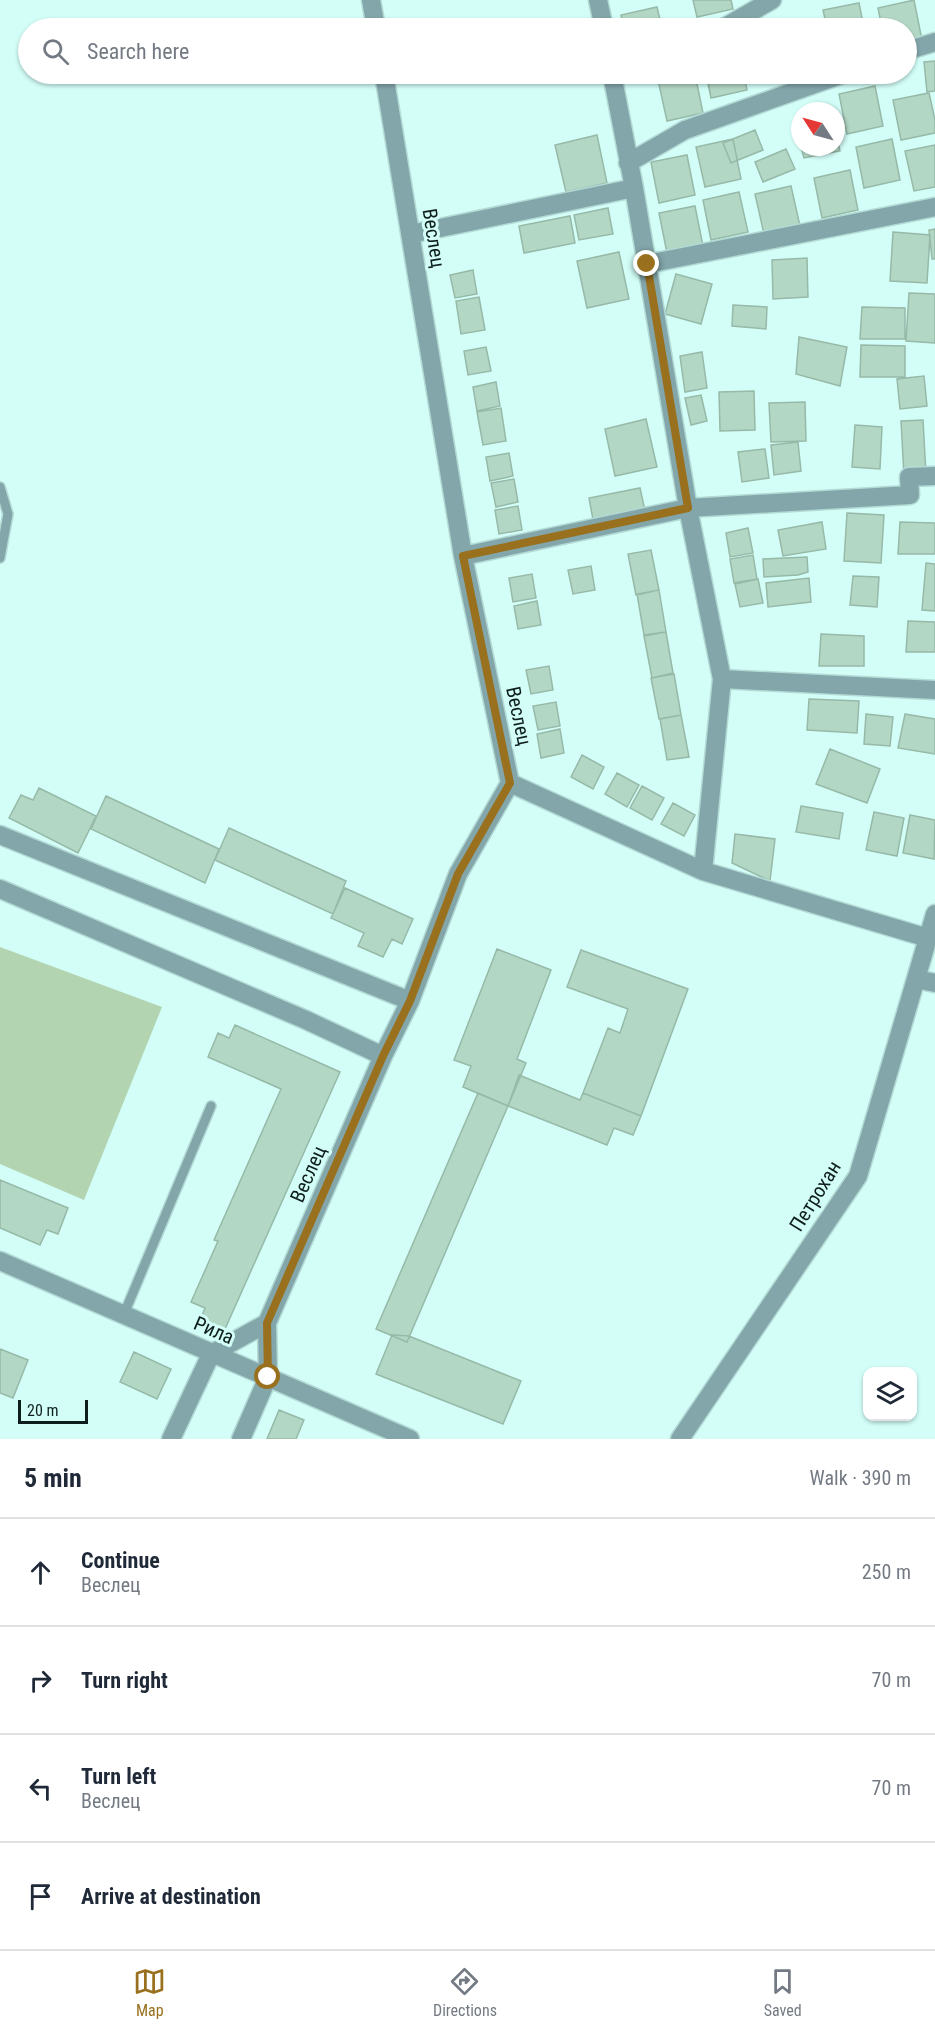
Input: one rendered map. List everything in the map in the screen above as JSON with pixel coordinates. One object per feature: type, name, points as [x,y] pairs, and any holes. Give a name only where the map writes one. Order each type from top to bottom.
[{"type":"street","points":[[371,0],[374,18]]},
{"type":"street","points":[[598,0],[601,18]]},
{"type":"street","points":[[740,18],[772,0]]},
{"type":"street","points":[[917,48],[935,42]]},
{"type":"street","name":"Веслец","points":[[241,1439],[268,1377],[267,1323],[383,1056],[410,1001],[458,874],[510,783],[463,556],[386,84]]},
{"type":"street","points":[[614,84],[634,188],[688,508],[722,679],[703,871]]},
{"type":"street","points":[[628,163],[685,130],[815,84]]},
{"type":"street","points":[[411,234],[634,188]]},
{"type":"street","points":[[647,264],[935,207]]},
{"type":"street","points":[[463,556],[688,508],[910,495],[909,477],[935,476]]},
{"type":"street","points":[[722,679],[935,690]]},
{"type":"street","points":[[510,783],[703,871],[928,938]]},
{"type":"street","points":[[0,835],[410,1001]]},
{"type":"street","points":[[0,889],[306,1020],[383,1056]]},
{"type":"street","name":"Петрохан","points":[[680,1439],[858,1176],[935,914]]},
{"type":"street","points":[[916,979],[935,983]]},
{"type":"street","name":"Рила","points":[[0,1261],[410,1439]]},
{"type":"street","points":[[171,1439],[211,1354],[267,1323]]},
{"type":"lane","points":[[0,486],[8,514],[0,558]]},
{"type":"lane","points":[[124,1314],[211,1106]]},
{"type":"green space","points":[[0,947],[162,1007],[84,1200],[0,1164]]},
{"type":"building","points":[[693,0],[731,0],[733,9],[697,17]]},
{"type":"building","points":[[914,0],[922,40],[917,41],[917,18],[880,18],[878,8]]},
{"type":"building","points":[[859,3],[862,18],[825,18],[823,10]]},
{"type":"building","points":[[657,7],[660,18],[622,18],[621,15]]},
{"type":"building","points":[[935,61],[935,91],[927,92],[924,62]]},
{"type":"building","points":[[659,84],[697,84],[703,113],[667,121]]},
{"type":"building","points":[[708,84],[746,84],[747,90],[711,98]]},
{"type":"building","points":[[709,84],[746,84],[747,90],[711,98]]},
{"type":"building","points":[[875,86],[883,126],[847,134],[845,102],[841,102],[839,94]]},
{"type":"building","points":[[929,93],[935,120],[935,133],[901,140],[893,100]]},
{"type":"building","points":[[755,130],[763,150],[731,163],[723,143]]},
{"type":"building","points":[[597,135],[607,183],[566,192],[555,145]]},
{"type":"building","points":[[733,139],[741,179],[705,187],[696,147]]},
{"type":"building","points":[[892,139],[900,180],[864,188],[856,147]]},
{"type":"building","points":[[935,145],[935,187],[914,191],[905,151]]},
{"type":"building","points":[[786,149],[795,169],[763,182],[755,162]]},
{"type":"building","points":[[687,155],[695,195],[659,203],[651,162]]},
{"type":"building","points":[[850,170],[858,210],[822,218],[814,178]]},
{"type":"building","points":[[791,186],[800,226],[764,234],[755,194]]},
{"type":"building","points":[[739,192],[748,232],[711,240],[703,200]]},
{"type":"building","points":[[695,206],[703,246],[667,253],[659,213]]},
{"type":"building","points":[[608,208],[613,234],[579,240],[574,215]]},
{"type":"building","points":[[570,216],[575,243],[524,253],[519,226]]},
{"type":"building","points":[[935,229],[935,259],[932,259],[929,230]]},
{"type":"building","points":[[893,232],[930,235],[927,283],[890,281]]},
{"type":"building","points":[[619,252],[629,299],[587,308],[577,261]]},
{"type":"building","points":[[807,258],[808,297],[773,299],[772,260]]},
{"type":"building","points":[[473,270],[477,294],[455,298],[450,275]]},
{"type":"building","points":[[676,274],[712,284],[701,324],[665,314]]},
{"type":"building","points":[[909,293],[935,294],[935,343],[906,341]]},
{"type":"building","points":[[479,297],[485,330],[461,334],[456,301]]},
{"type":"building","points":[[733,305],[767,307],[766,329],[732,326]]},
{"type":"building","points":[[862,307],[905,308],[905,339],[860,339]]},
{"type":"building","points":[[799,337],[847,347],[840,386],[796,374]]},
{"type":"building","points":[[861,345],[905,346],[905,377],[860,377]]},
{"type":"building","points":[[486,347],[491,371],[468,375],[464,351]]},
{"type":"building","points":[[702,352],[707,388],[685,392],[680,356]]},
{"type":"building","points":[[924,376],[927,406],[900,409],[897,379]]},
{"type":"building","points":[[496,382],[500,406],[477,411],[473,387]]},
{"type":"building","points":[[754,391],[755,430],[720,431],[719,392]]},
{"type":"building","points":[[701,395],[707,421],[691,425],[685,398]]},
{"type":"building","points":[[805,402],[806,441],[771,442],[769,403]]},
{"type":"building","points":[[501,408],[506,441],[483,445],[477,412]]},
{"type":"building","points":[[646,419],[657,467],[615,476],[605,429]]},
{"type":"building","points":[[923,420],[926,474],[904,476],[901,421]]},
{"type":"building","points":[[855,425],[882,427],[880,469],[852,467]]},
{"type":"building","points":[[798,442],[801,471],[774,475],[771,445]]},
{"type":"building","points":[[765,449],[769,478],[742,482],[738,452]]},
{"type":"building","points":[[509,453],[513,476],[490,481],[486,457]]},
{"type":"building","points":[[514,479],[518,502],[496,507],[491,483]]},
{"type":"building","points":[[640,488],[646,515],[594,525],[589,498]]},
{"type":"building","points":[[518,506],[522,530],[499,534],[495,510]]},
{"type":"building","points":[[847,513],[884,515],[881,563],[844,561]]},
{"type":"building","points":[[822,522],[826,549],[783,556],[778,530]]},
{"type":"building","points":[[900,522],[935,523],[935,554],[898,554]]},
{"type":"building","points":[[748,528],[753,553],[730,557],[726,533]]},
{"type":"building","points":[[651,550],[659,590],[636,595],[628,554]]},
{"type":"building","points":[[753,555],[757,579],[734,583],[730,559]]},
{"type":"building","points":[[807,557],[808,572],[798,575],[764,577],[763,559]]},
{"type":"building","points":[[926,563],[935,564],[935,611],[922,610]]},
{"type":"building","points":[[591,566],[595,590],[573,594],[568,570]]},
{"type":"building","points":[[532,574],[536,598],[513,602],[509,578]]},
{"type":"building","points":[[853,576],[879,577],[877,607],[850,605]]},
{"type":"building","points":[[809,578],[811,602],[768,607],[766,583]]},
{"type":"building","points":[[758,579],[763,603],[740,607],[735,584]]},
{"type":"building","points":[[659,590],[666,632],[644,635],[637,594]]},
{"type":"building","points":[[537,601],[541,625],[518,629],[514,606]]},
{"type":"building","points":[[908,621],[935,622],[935,652],[906,652]]},
{"type":"building","points":[[666,632],[673,673],[652,678],[644,636]]},
{"type":"building","points":[[821,634],[864,636],[864,666],[819,666]]},
{"type":"building","points":[[549,666],[553,690],[531,694],[526,670]]},
{"type":"building","points":[[674,674],[681,715],[659,719],[651,678]]},
{"type":"building","points":[[809,699],[859,701],[857,733],[807,730]]},
{"type":"building","points":[[556,702],[560,726],[538,730],[533,706]]},
{"type":"building","points":[[866,714],[893,717],[890,746],[864,744]]},
{"type":"building","points":[[905,714],[935,719],[935,754],[898,748]]},
{"type":"building","points":[[681,715],[689,757],[667,760],[660,719]]},
{"type":"building","points":[[560,729],[564,753],[541,758],[537,734]]},
{"type":"building","points":[[830,749],[880,769],[867,803],[816,784]]},
{"type":"building","points":[[582,755],[604,767],[593,789],[571,777]]},
{"type":"building","points":[[617,773],[639,785],[627,807],[605,794]]},
{"type":"building","points":[[642,786],[664,798],[652,820],[630,808]]},
{"type":"building","points":[[39,788],[96,816],[78,853],[9,818],[21,795],[33,800]]},
{"type":"building","points":[[106,796],[219,849],[205,883],[91,829]]},
{"type":"building","points":[[673,803],[695,815],[684,836],[661,824]]},
{"type":"building","points":[[801,806],[843,813],[839,839],[796,832]]},
{"type":"building","points":[[874,812],[904,818],[897,856],[866,850]]},
{"type":"building","points":[[910,815],[935,820],[934,859],[903,853]]},
{"type":"building","points":[[229,828],[346,881],[333,914],[215,860]]},
{"type":"building","points":[[735,834],[775,839],[770,881],[732,863]]},
{"type":"building","points":[[345,888],[413,919],[402,944],[392,939],[383,957],[358,946],[364,933],[331,918]]},
{"type":"building","points":[[497,949],[551,970],[517,1059],[526,1063],[508,1106],[463,1087],[471,1066],[454,1060]]},
{"type":"building","points":[[581,950],[688,989],[641,1116],[583,1093],[608,1028],[620,1033],[628,1009],[567,987]]},
{"type":"building","points":[[235,1025],[340,1072],[225,1329],[201,1318],[205,1308],[191,1302],[218,1241],[214,1240],[281,1089],[208,1057],[218,1033],[229,1038]]},
{"type":"building","points":[[519,1075],[580,1100],[583,1093],[641,1116],[633,1135],[614,1128],[607,1145],[508,1106]]},
{"type":"building","points":[[478,1093],[508,1106],[407,1342],[376,1329]]},
{"type":"building","points":[[0,1180],[68,1208],[58,1234],[47,1230],[40,1245],[0,1228]]},
{"type":"building","points":[[392,1335],[409,1336],[521,1381],[503,1424],[376,1374]]},
{"type":"building","points":[[0,1349],[28,1360],[13,1398],[0,1393]]},
{"type":"building","points":[[134,1352],[171,1369],[157,1399],[120,1382]]},
{"type":"building","points":[[279,1410],[304,1420],[296,1439],[267,1439]]},
{"type":"route","points":[[268,1377],[267,1323],[383,1056],[410,1001],[458,874],[510,783],[463,556],[688,508],[647,264]]}]
